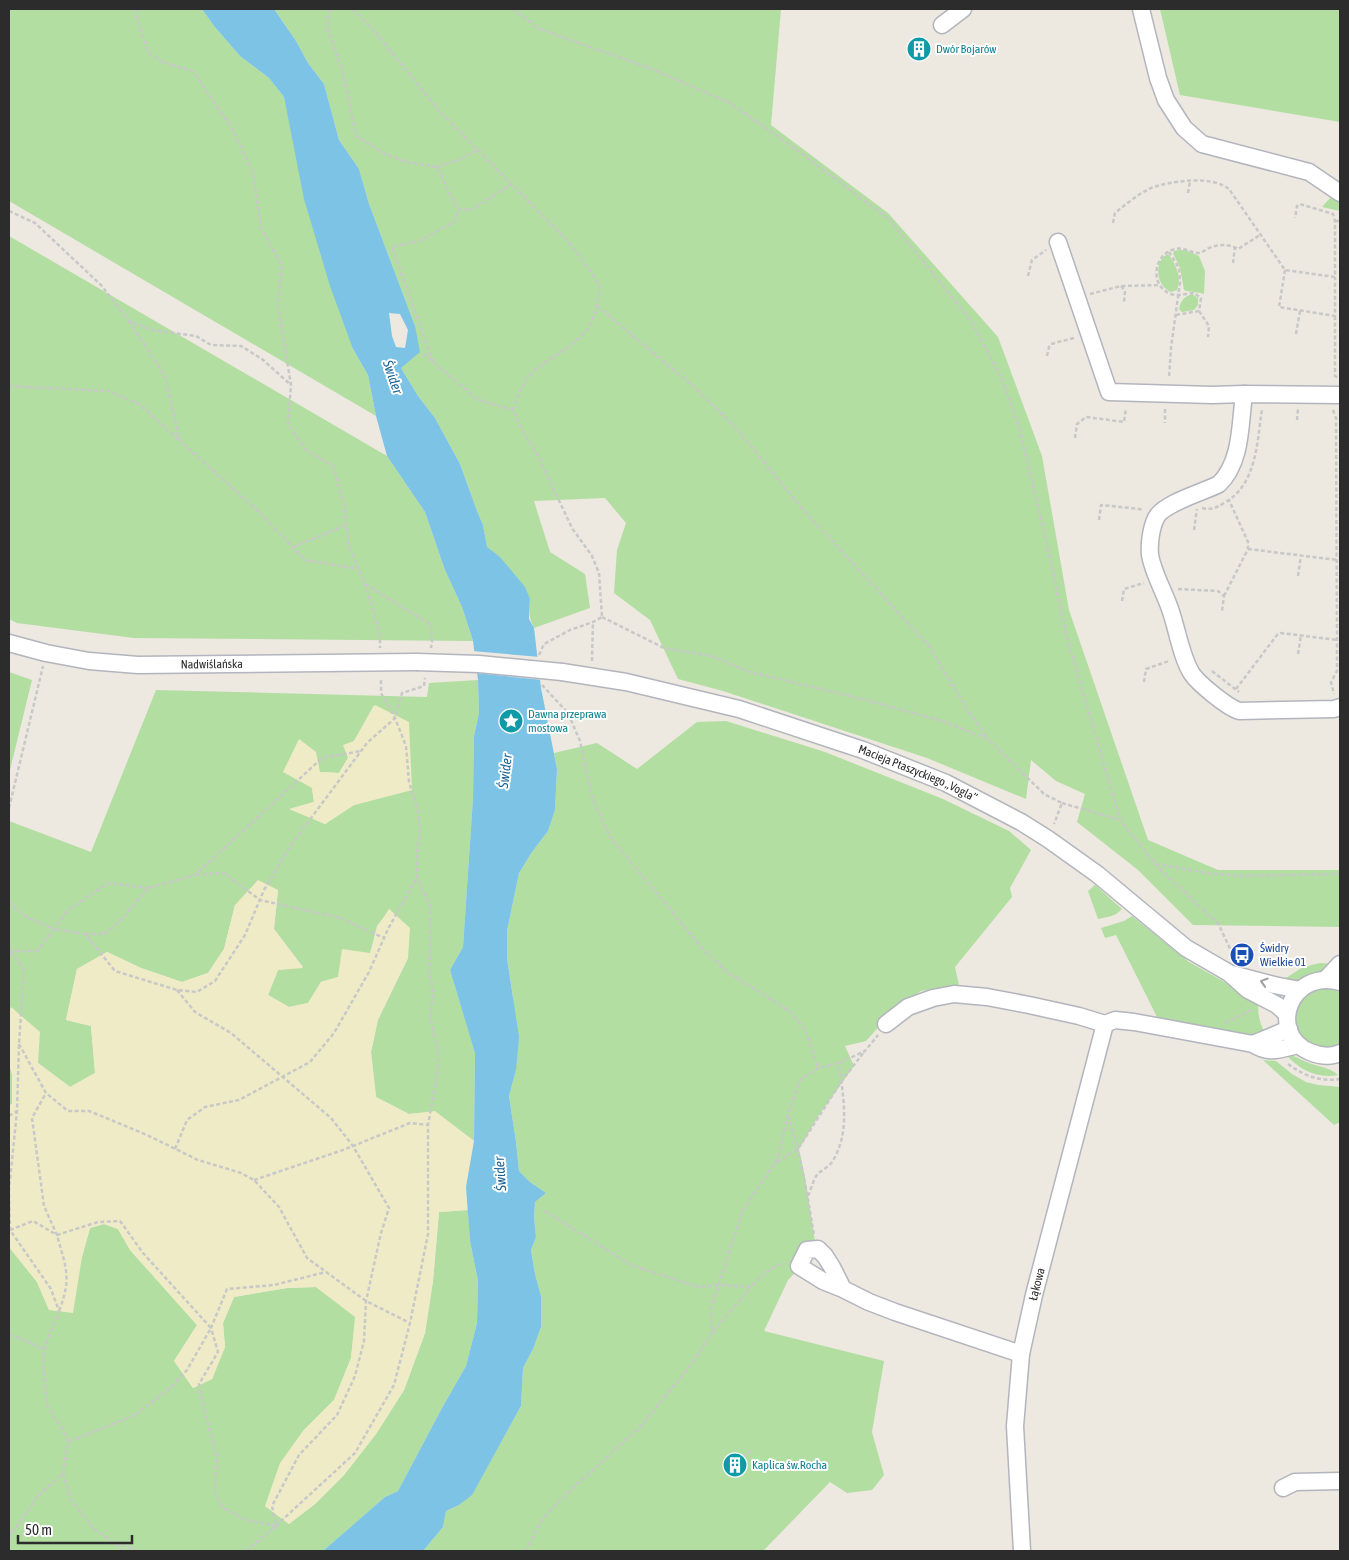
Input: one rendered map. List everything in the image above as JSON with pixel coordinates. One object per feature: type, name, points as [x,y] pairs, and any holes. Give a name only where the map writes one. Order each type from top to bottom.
[{"type":"street","points":[[942,25],[964,9]]},
{"type":"street","points":[[1141,9],[1158,78],[1166,100],[1184,128],[1202,144],[1309,172],[1340,193]]},
{"type":"street","points":[[1058,242],[1109,392],[1166,399],[1244,394],[1336,401]]},
{"type":"street","points":[[1244,394],[1237,451],[1233,464],[1219,484],[1167,506],[1157,516],[1150,544],[1150,555],[1190,671],[1199,682],[1229,706],[1239,711],[1334,708],[1336,703]]},
{"type":"street","name":"Nadwiślańska","points":[[9,643],[46,653],[89,661],[138,665],[416,662],[479,664],[562,672]]},
{"type":"street","name":"Macieja Ptaszyckiego „Vogla”","points":[[562,672],[626,682],[739,709],[863,750],[946,783],[1004,812],[1048,839],[1097,874],[1186,948],[1229,974],[1248,990],[1267,999],[1288,1021]]},
{"type":"street","points":[[1338,1067],[1298,1045],[1288,1021],[1290,1003],[1300,990],[1312,982],[1333,981],[1340,964]]},
{"type":"street","name":"Macieja Ptaszyckiego „Vogla”","points":[[1229,974],[1300,990]]},
{"type":"street","points":[[886,1024],[908,1007],[933,998],[954,994],[987,997],[1029,1005],[1105,1024],[1121,1020],[1253,1044],[1263,1050],[1273,1051],[1298,1045]]},
{"type":"street","points":[[1253,1044],[1288,1021]]},
{"type":"street","name":"Łąkowa","points":[[1022,1551],[1015,1426],[1020,1354],[1105,1024]]},
{"type":"street","points":[[843,1289],[829,1261],[818,1249],[807,1250],[799,1266],[823,1280],[869,1302],[895,1312],[1020,1354]]},
{"type":"street","points":[[1283,1488],[1295,1482],[1340,1481]]},
{"type":"path","points":[[136,9],[137,19],[148,52],[162,62],[193,71],[231,127],[253,173],[261,228],[282,266],[278,304],[291,385],[288,424],[306,450],[333,466],[344,504],[349,547],[365,584],[380,633],[380,653]]},
{"type":"path","points":[[330,9],[327,26],[343,73],[356,136],[385,154],[406,162],[437,167],[461,159],[477,149]]},
{"type":"path","points":[[353,9],[375,32],[443,114],[564,237],[580,256],[600,286],[597,306],[588,328],[573,343],[534,371],[520,389],[513,410],[521,428],[538,456],[572,528],[592,556],[598,573],[602,617]]},
{"type":"path","points":[[514,9],[540,28],[652,69],[730,103],[797,150],[890,220],[971,321],[1001,376],[1019,427],[1066,634],[1120,820],[1155,864],[1219,926],[1232,953]]},
{"type":"path","points":[[433,362],[392,247],[422,240],[455,221],[458,210],[437,167]]},
{"type":"path","points":[[1188,193],[1190,181]]},
{"type":"path","points":[[1113,223],[1115,213],[1128,202],[1148,190],[1168,184],[1190,181],[1204,181],[1226,187],[1285,270],[1279,307],[1335,316]]},
{"type":"path","points":[[458,210],[472,210],[512,184]]},
{"type":"path","points":[[1295,218],[1300,204],[1333,214],[1335,376],[1340,379]]},
{"type":"path","points":[[9,211],[35,223],[101,285],[129,321],[165,376],[180,442]]},
{"type":"path","points":[[1334,221],[1340,221]]},
{"type":"path","points":[[1208,337],[1209,326],[1199,311],[1201,298],[1190,293],[1174,295],[1168,293],[1160,285],[1156,275],[1156,268],[1162,255],[1181,248],[1196,253],[1215,246],[1226,245],[1238,249],[1260,235]]},
{"type":"path","points":[[1028,276],[1032,260],[1058,242]]},
{"type":"path","points":[[1233,263],[1235,247]]},
{"type":"path","points":[[1166,423],[1166,399],[1180,274],[1175,260],[1169,251]]},
{"type":"path","points":[[1285,270],[1334,277]]},
{"type":"path","points":[[1077,298],[1121,286],[1160,285]]},
{"type":"path","points":[[1121,286],[1125,291],[1124,302]]},
{"type":"path","points":[[597,306],[692,384],[737,429],[798,504],[929,646],[969,712],[988,739],[1044,794],[1062,803],[1120,820]]},
{"type":"path","points":[[1296,334],[1300,310]]},
{"type":"path","points":[[1176,315],[1199,311]]},
{"type":"path","points":[[129,321],[152,330],[196,336],[210,345],[241,346],[262,359],[291,385]]},
{"type":"path","points":[[1047,356],[1051,344],[1076,337]]},
{"type":"path","points":[[424,354],[478,400],[513,410]]},
{"type":"path","points":[[9,386],[108,391],[139,404],[259,512],[306,560],[359,569]]},
{"type":"path","points":[[1336,401],[1337,671],[1331,682],[1336,703]]},
{"type":"path","points":[[1075,438],[1077,424],[1086,417],[1124,422],[1126,402]]},
{"type":"path","points":[[1194,504],[1197,507],[1213,509],[1229,500],[1248,479],[1253,466],[1262,407]]},
{"type":"path","points":[[1222,611],[1224,596],[1248,548],[1248,542],[1229,500]]},
{"type":"path","points":[[1099,520],[1101,504],[1140,509],[1145,513]]},
{"type":"path","points":[[1194,530],[1197,507]]},
{"type":"path","points":[[293,547],[346,525]]},
{"type":"path","points":[[1248,548],[1337,560]]},
{"type":"path","points":[[1298,576],[1301,555]]},
{"type":"path","points":[[1122,601],[1124,590],[1152,580]]},
{"type":"path","points":[[1169,589],[1218,591],[1224,596]]},
{"type":"path","points":[[602,617],[664,648],[712,656],[746,671],[866,700],[942,721],[988,739]]},
{"type":"path","points":[[591,668],[593,622],[602,617]]},
{"type":"path","points":[[1209,668],[1237,691],[1277,635],[1286,632],[1337,640]]},
{"type":"path","points":[[1298,654],[1301,635]]},
{"type":"path","points":[[9,808],[46,653]]},
{"type":"path","points":[[1144,682],[1146,669],[1171,661]]},
{"type":"path","points":[[246,1551],[355,1453],[394,1385],[410,1323],[428,1234],[428,1125],[438,1069],[439,1052],[430,1018],[433,992],[429,972],[429,955],[432,929],[430,906],[417,877],[420,829],[418,811],[409,782],[406,746],[395,718],[382,693],[381,671]]},
{"type":"path","points":[[568,713],[580,742],[592,797],[610,837],[701,947],[727,972],[790,1012],[806,1031],[818,1068]]},
{"type":"path","points":[[85,934],[115,971],[177,990],[197,992],[215,981],[245,935],[264,890],[291,845],[367,743],[395,718]]},
{"type":"path","points":[[195,875],[322,758],[361,751]]},
{"type":"path","points":[[1048,839],[1062,803]]},
{"type":"path","points":[[1155,864],[1206,874],[1243,876],[1340,874]]},
{"type":"path","points":[[9,951],[37,951],[68,910],[108,882],[149,888],[195,875],[224,873],[260,900],[340,918],[384,938]]},
{"type":"path","points":[[175,1149],[187,1120],[205,1107],[239,1100],[310,1062],[334,1033],[370,972],[384,938],[417,877]]},
{"type":"path","points":[[9,902],[26,917],[54,929],[85,934],[104,934],[119,922],[149,888]]},
{"type":"path","points":[[9,951],[24,969],[17,1110],[9,1190],[9,1231],[51,1289],[59,1311]]},
{"type":"path","points":[[177,990],[195,1012],[232,1033],[332,1118],[353,1146],[388,1208],[366,1301],[364,1341],[355,1376],[337,1415],[299,1454],[272,1506],[276,1526]]},
{"type":"path","points":[[1221,1024],[1254,1008]]},
{"type":"path","points":[[775,1162],[798,1149],[841,1082],[886,1024]]},
{"type":"path","points":[[19,1044],[46,1093],[68,1111],[88,1111],[148,1135],[198,1160],[240,1173],[254,1180],[279,1207],[307,1258],[366,1301],[410,1323]]},
{"type":"path","points":[[712,1333],[711,1308],[743,1210],[778,1158],[788,1114],[800,1080],[818,1068],[839,1064],[865,1051]]},
{"type":"path","points":[[808,1196],[817,1175],[830,1164],[839,1150],[844,1129],[844,1103],[839,1064]]},
{"type":"path","points":[[46,1093],[32,1118],[44,1206],[57,1235],[68,1274],[66,1294],[44,1349],[43,1364],[47,1405],[63,1430],[68,1442],[63,1473],[70,1498],[93,1528],[114,1542],[123,1551]]},
{"type":"path","points":[[9,1116],[17,1110]]},
{"type":"path","points":[[788,1114],[798,1149],[815,1242],[818,1249]]},
{"type":"path","points":[[254,1180],[353,1146],[410,1123],[428,1125]]},
{"type":"path","points":[[545,1211],[630,1265],[698,1287],[719,1285],[751,1287]]},
{"type":"path","points":[[9,1231],[33,1221],[57,1235],[98,1222],[120,1221],[143,1253],[211,1328],[218,1352],[199,1384],[204,1410],[217,1455],[215,1493],[223,1508],[246,1520],[276,1526]]},
{"type":"path","points":[[526,1551],[541,1521],[562,1498],[640,1426],[690,1366],[712,1333],[764,1273],[773,1267],[789,1262],[799,1266]]},
{"type":"path","points":[[68,1442],[135,1415],[170,1388],[186,1370],[211,1328],[227,1290],[274,1285],[326,1272]]},
{"type":"path","points":[[9,1334],[44,1349]]},
{"type":"path","points":[[738,1462],[750,1451]]},
{"type":"path","points":[[9,1538],[37,1497],[63,1473]]},
{"type":"path","points":[[114,1542],[139,1551]]},
{"type":"green space","points":[[9,9],[202,9],[240,56],[269,78],[284,97],[353,349],[368,375],[376,416],[9,201]]},
{"type":"green space","points":[[274,9],[781,9],[771,125],[888,213],[998,337],[1042,456],[1069,610],[1148,840],[1218,870],[1340,870],[1340,927],[1193,925],[1138,870],[1077,822],[1085,794],[1056,781],[1031,760],[1026,799],[927,758],[723,691],[678,679],[650,620],[614,593],[617,550],[626,523],[605,498],[534,501],[550,552],[585,574],[590,608],[534,628],[529,614],[530,599],[500,557],[487,548],[483,525],[460,464],[435,418],[418,396],[401,368],[415,326],[369,204],[359,169],[339,140],[324,84],[308,63],[296,41]]},
{"type":"green space","points":[[1160,9],[1340,9],[1340,122],[1180,95]]},
{"type":"green space","points":[[1330,198],[1340,202],[1340,211],[1322,207]]},
{"type":"green space","points":[[9,236],[387,456],[425,512],[445,570],[462,607],[473,641],[134,638],[17,623],[9,619]]},
{"type":"green space","points":[[1179,250],[1186,250],[1199,256],[1205,271],[1204,294],[1184,290],[1180,268],[1173,253]]},
{"type":"green space","points":[[1168,254],[1176,266],[1179,280],[1177,290],[1171,292],[1162,285],[1158,273],[1160,262]]},
{"type":"green space","points":[[1192,294],[1198,298],[1198,305],[1194,310],[1182,312],[1179,309],[1182,301]]},
{"type":"green space","points":[[9,672],[32,680],[9,774]]},
{"type":"green space","points":[[478,680],[479,713],[474,736],[473,798],[463,947],[450,970],[475,1052],[474,1141],[435,1112],[409,1114],[376,1097],[371,1052],[378,1020],[408,958],[390,909],[377,926],[370,954],[338,977],[321,982],[308,1003],[289,1007],[268,995],[278,970],[303,967],[274,929],[278,890],[235,905],[224,949],[208,973],[182,982],[141,968],[107,952],[77,969],[66,1020],[91,1026],[95,1073],[70,1087],[38,1063],[9,1012],[9,821],[91,852],[156,690],[427,697],[429,683]],"holes":[[[374,705],[411,790],[354,805],[325,824],[290,809],[314,802],[312,788],[315,752],[319,772],[339,773]]]},
{"type":"green space","points":[[726,721],[825,752],[943,799],[1009,831],[1031,850],[1010,888],[1012,897],[955,967],[959,985],[921,991],[894,1010],[866,1041],[845,1046],[854,1066],[819,1115],[799,1149],[815,1242],[818,1249],[788,1280],[764,1331],[884,1361],[872,1432],[884,1475],[872,1490],[847,1493],[830,1482],[763,1551],[423,1551],[443,1527],[446,1511],[459,1505],[472,1494],[521,1406],[523,1368],[533,1349],[541,1327],[541,1296],[531,1250],[536,1237],[535,1202],[546,1193],[530,1182],[519,1171],[509,1096],[516,1070],[513,996],[507,958],[507,931],[519,873],[548,831],[555,810],[557,769],[554,753],[597,743],[637,769],[697,722]]},
{"type":"green space","points":[[1095,885],[1122,909],[1114,915],[1098,919],[1088,891]]},
{"type":"green space","points":[[1132,916],[1189,962],[1258,1001],[1259,1018],[1265,1033],[1257,1035],[1213,1030],[1158,1019],[1116,935],[1105,938],[1101,928],[1124,921]]},
{"type":"green space","points":[[1320,963],[1334,964],[1323,973],[1307,976],[1299,981],[1283,980],[1303,967]]},
{"type":"green space","points":[[1326,988],[1340,992],[1340,1045],[1325,1049],[1307,1041],[1301,1035],[1297,1029],[1295,1014],[1301,1000],[1307,994]]},
{"type":"green space","points":[[1286,1055],[1328,1069],[1338,1075],[1323,1076],[1310,1072],[1297,1065]]},
{"type":"green space","points":[[1263,1060],[1276,1061],[1306,1082],[1340,1087],[1340,1122],[1334,1125]]},
{"type":"green space","points":[[9,1064],[12,1074],[12,1104],[9,1106]]},
{"type":"green space","points":[[468,1210],[470,1241],[478,1281],[477,1323],[466,1366],[398,1491],[385,1497],[323,1551],[9,1551],[9,1247],[37,1282],[49,1310],[82,1257],[90,1228],[104,1224],[118,1229],[130,1250],[197,1325],[174,1361],[193,1388],[212,1379],[225,1347],[223,1323],[234,1297],[287,1288],[316,1287],[356,1317],[351,1358],[334,1400],[303,1431],[265,1506],[289,1524],[315,1504],[344,1475],[376,1434],[404,1390],[425,1333],[433,1281],[439,1212]]},
{"type":"sand","points":[[375,705],[409,722],[412,790],[354,805],[325,824],[289,809],[314,802],[312,788],[283,772],[299,739],[316,752],[320,772],[339,773],[348,758],[343,745],[354,741]]},
{"type":"sand","points":[[258,880],[278,890],[274,929],[303,968],[278,970],[268,995],[289,1007],[308,1003],[321,982],[338,977],[342,949],[370,953],[378,926],[389,909],[410,928],[408,958],[378,1019],[371,1052],[376,1097],[409,1114],[435,1111],[474,1141],[466,1187],[468,1210],[439,1212],[433,1281],[425,1333],[404,1390],[376,1434],[344,1475],[315,1504],[289,1524],[265,1506],[280,1463],[303,1431],[334,1400],[351,1358],[355,1317],[316,1287],[287,1288],[234,1297],[223,1323],[225,1347],[212,1379],[193,1388],[174,1361],[197,1325],[130,1250],[118,1229],[104,1224],[90,1228],[82,1257],[73,1313],[49,1310],[37,1282],[9,1247],[9,1106],[12,1104],[12,1074],[9,1064],[9,1012],[11,1007],[40,1032],[38,1063],[70,1087],[95,1073],[91,1026],[66,1020],[77,969],[107,952],[141,968],[182,982],[208,973],[224,949],[235,905]]},
{"type":"water","name":"Świder","points":[[202,9],[274,9],[296,41],[308,63],[324,84],[339,140],[359,169],[369,204],[415,326],[420,352],[401,368],[418,396],[435,418],[460,464],[483,525],[487,547],[500,557],[525,587],[530,599],[529,619],[534,628],[541,688],[557,769],[555,810],[548,831],[519,873],[507,931],[507,958],[519,1037],[516,1070],[509,1096],[519,1171],[530,1182],[546,1193],[535,1202],[536,1237],[531,1250],[541,1296],[541,1327],[533,1349],[523,1368],[521,1406],[472,1495],[459,1505],[446,1511],[443,1527],[423,1551],[323,1551],[385,1497],[398,1491],[466,1366],[477,1323],[478,1281],[470,1241],[466,1187],[474,1141],[475,1053],[450,970],[463,947],[473,798],[474,736],[479,713],[478,680],[473,641],[462,607],[445,570],[425,512],[387,456],[376,416],[368,375],[353,349],[330,286],[304,199],[284,97],[269,78],[240,56]],"holes":[[[389,313],[400,314],[408,330],[405,348],[396,347],[392,336]]]},
{"type":"pier","points":[[472,651],[540,657],[543,680],[475,673]]},
{"type":"place","name":"Dwór Bojarów","points":[[919,49]]},
{"type":"place","name":"Dawna przeprawa mostowa","points":[[511,721]]},
{"type":"place","name":"Świdry Wielkie 01","points":[[1242,955]]},
{"type":"place","name":"Kaplica św.Rocha","points":[[735,1465]]}]
